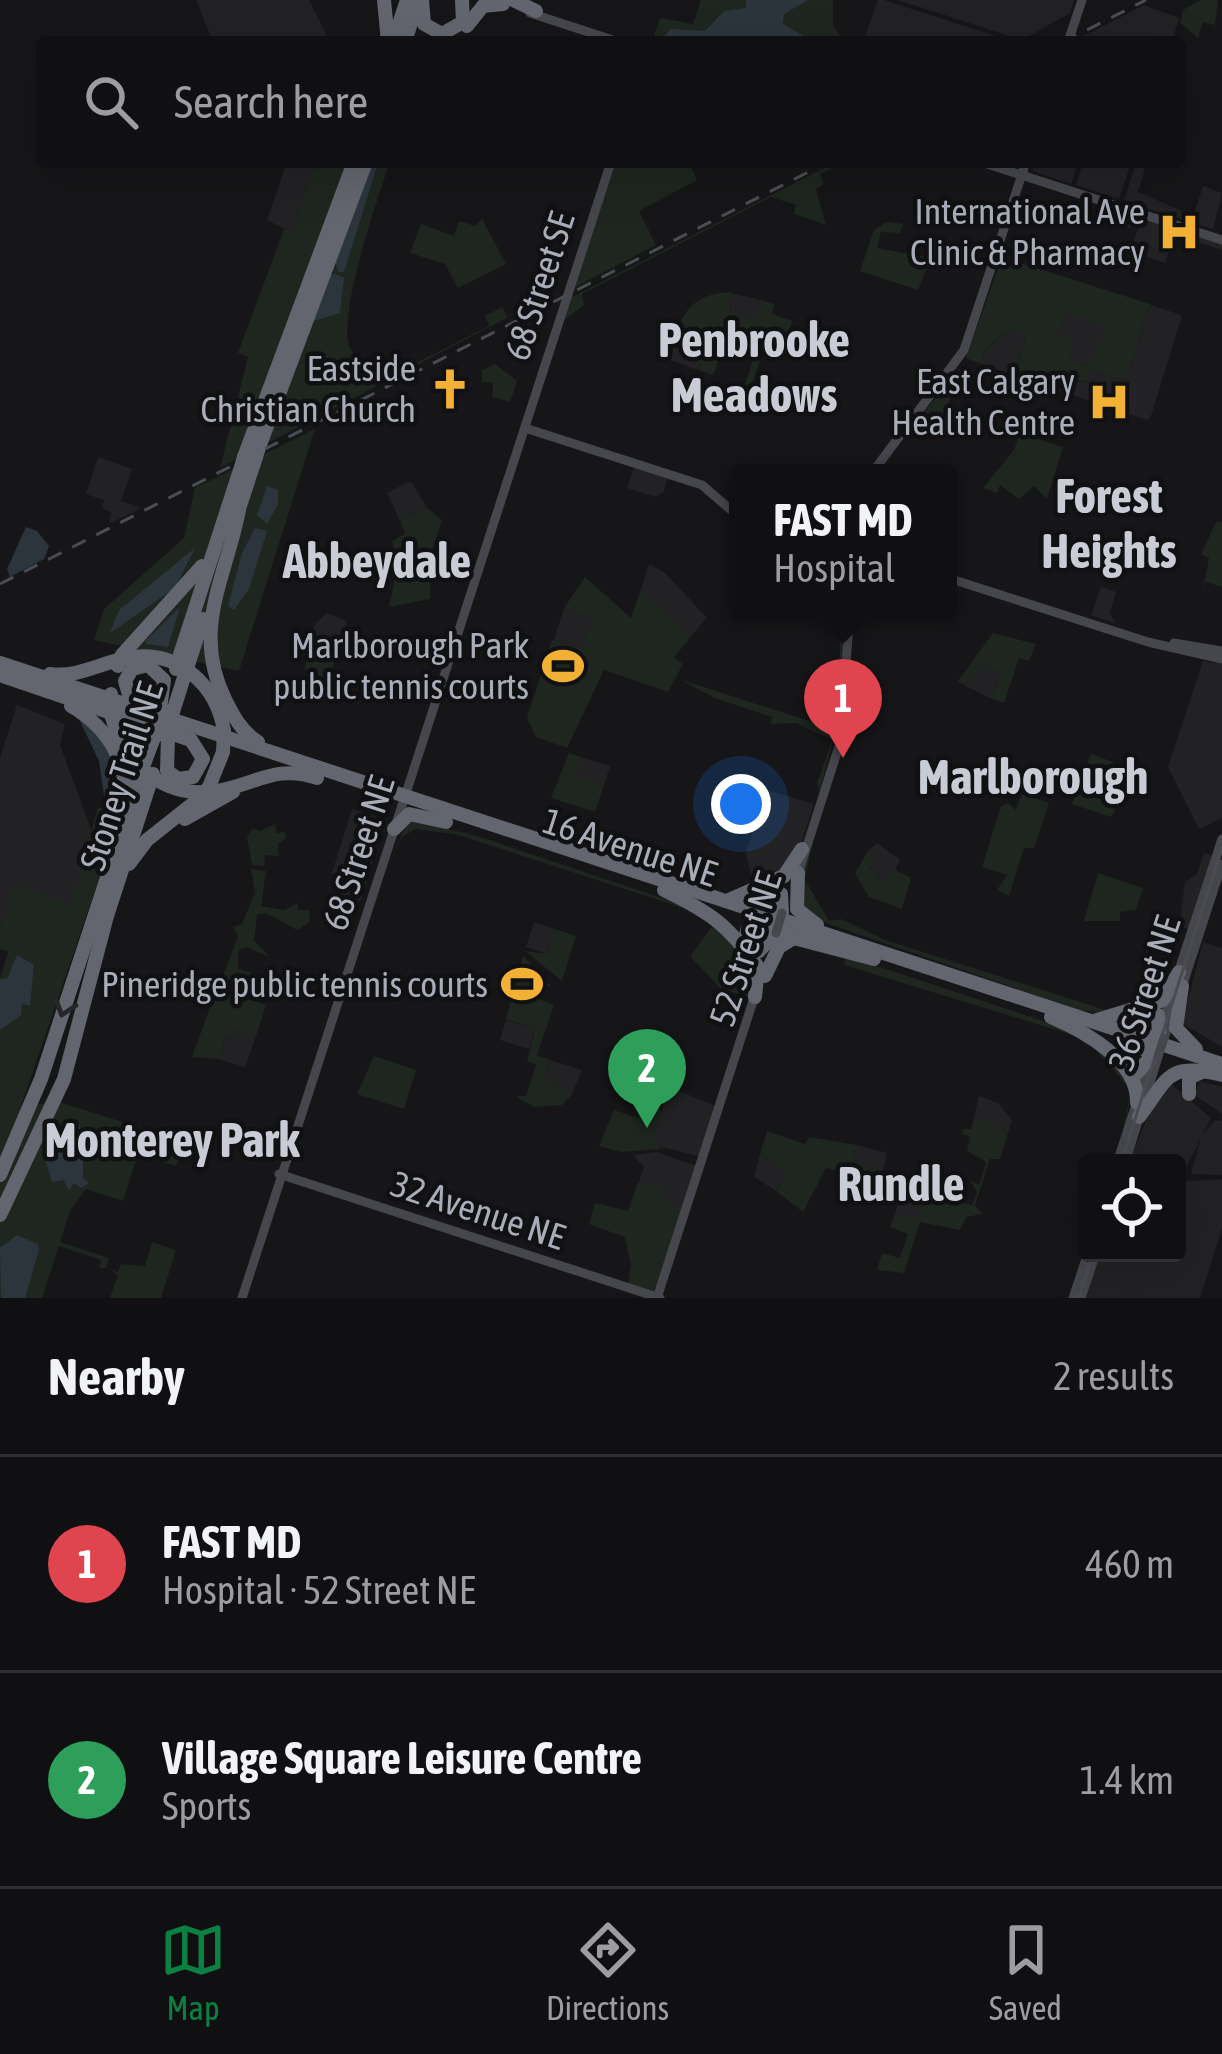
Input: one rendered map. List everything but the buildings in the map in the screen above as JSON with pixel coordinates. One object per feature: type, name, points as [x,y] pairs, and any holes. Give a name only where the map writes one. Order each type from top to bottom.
[{"type":"highway","points":[[384,0],[390,36]]},
{"type":"highway","points":[[394,36],[406,0]]},
{"type":"highway","points":[[420,0],[424,24],[442,34],[463,22],[462,0]]},
{"type":"highway","points":[[407,36],[420,0]]},
{"type":"highway","points":[[470,19],[476,0]]},
{"type":"highway","points":[[456,36],[483,6],[504,1],[536,11]]},
{"type":"highway","points":[[286,350],[352,168]]},
{"type":"highway","points":[[286,350],[363,168]]},
{"type":"highway","name":"Stoney Trail NE","points":[[0,1174],[40,1078],[144,774],[170,714],[239,510],[250,457],[286,350]]},
{"type":"highway","name":"Stoney Trail NE","points":[[184,669],[231,495],[250,457]]},
{"type":"highway","points":[[231,495],[205,562],[120,661],[111,694],[112,717],[132,760],[166,785],[214,791],[265,774],[296,772],[392,791],[401,797]]},
{"type":"highway","points":[[239,510],[209,615],[211,666],[236,722],[251,738],[336,778]]},
{"type":"highway","points":[[10,671],[66,672],[89,666],[181,593]]},
{"type":"highway","points":[[10,671],[65,675],[127,658],[167,661],[202,683],[216,704],[224,752],[205,792],[136,852],[101,941]]},
{"type":"highway","points":[[10,671],[191,740],[203,759],[193,777],[178,779],[167,771],[160,734]]},
{"type":"highway","points":[[10,671],[84,714],[107,736],[119,758],[126,806],[101,897]]},
{"type":"highway","name":"16 Avenue NE","points":[[10,671],[170,714],[336,778]]},
{"type":"highway","name":"16 Avenue NE","points":[[10,671],[281,763],[401,797],[469,826],[820,935],[875,959],[1052,1012],[1151,1071],[1219,1068]]},
{"type":"highway","points":[[281,763],[401,797]]},
{"type":"highway","name":"Stoney Trail NE","points":[[0,1215],[60,1091],[144,774]]},
{"type":"highway","points":[[136,852],[166,828],[265,774]]},
{"type":"highway","name":"16 Avenue NE","points":[[401,797],[415,796],[448,813],[668,888],[896,958],[1219,1068]]},
{"type":"highway","points":[[393,826],[394,806],[401,797]]},
{"type":"highway","points":[[393,826],[412,813],[469,826]]},
{"type":"highway","points":[[668,888],[734,901],[788,873],[802,849]]},
{"type":"highway","points":[[798,873],[797,909],[820,935]]},
{"type":"highway","points":[[769,881],[790,891]]},
{"type":"highway","points":[[668,888],[716,915],[743,948],[759,969],[755,997]]},
{"type":"highway","points":[[784,913],[778,890],[760,892],[758,905],[767,912],[820,935],[896,958]]},
{"type":"highway","points":[[777,934],[762,950],[751,949],[745,940],[748,928],[759,925],[820,935]]},
{"type":"highway","points":[[765,976],[779,947],[794,938],[875,959]]},
{"type":"highway","points":[[743,948],[770,954]]},
{"type":"highway","points":[[1052,1012],[1104,1021],[1166,998],[1180,979]]},
{"type":"highway","points":[[1180,979],[1177,1031],[1219,1068]]},
{"type":"highway","points":[[1145,1004],[1168,1016]]},
{"type":"highway","points":[[1052,1012],[1093,1036],[1137,1088],[1151,1071],[1156,1012],[1138,1011],[1134,1024],[1143,1034],[1206,1053]]},
{"type":"highway","points":[[1124,1073],[1151,1071],[1168,1076],[1186,1069],[1219,1068]]},
{"type":"highway","points":[[1189,1094],[1190,1077],[1219,1068]]},
{"type":"main road","points":[[1068,36],[1080,0]]},
{"type":"main road","points":[[504,1],[561,27],[596,36]]},
{"type":"main road","points":[[536,11],[611,36]]},
{"type":"main road","name":"68 Street SE","points":[[524,426],[605,168]]},
{"type":"main road","name":"68 Street SE","points":[[524,426],[605,168]]},
{"type":"main road","points":[[1025,169],[1222,237]]},
{"type":"main road","points":[[881,464],[959,363],[992,254],[1025,169]]},
{"type":"main road","points":[[881,464],[959,363],[1025,169]]},
{"type":"main road","points":[[524,426],[710,486],[729,507]]},
{"type":"main road","points":[[524,426],[710,489],[729,508]]},
{"type":"main road","name":"68 Street NE","points":[[401,797],[437,694],[460,607],[524,426]]},
{"type":"main road","name":"68 Street NE","points":[[401,797],[466,618],[524,426]]},
{"type":"main road","points":[[886,458],[898,453]]},
{"type":"main road","points":[[489,511],[498,502]]},
{"type":"main road","points":[[957,579],[1211,651]]},
{"type":"main road","points":[[957,579],[1179,650],[1211,651]]},
{"type":"main road","name":"52 Street NE","points":[[656,1296],[784,913],[838,732],[847,620]]},
{"type":"main road","name":"52 Street NE","points":[[790,891],[842,730],[848,620]]},
{"type":"main road","points":[[1197,666],[1211,651]]},
{"type":"main road","name":"68 Street NE","points":[[240,1298],[393,826]]},
{"type":"main road","name":"68 Street NE","points":[[240,1298],[255,1238],[280,1177],[393,826]]},
{"type":"main road","name":"36 Street NE","points":[[1124,1154],[1194,934],[1217,845]]},
{"type":"main road","name":"36 Street NE","points":[[1194,934],[1222,864]]},
{"type":"main road","points":[[348,943],[358,932]]},
{"type":"main road","points":[[352,959],[362,949]]},
{"type":"main road","name":"52 Street NE","points":[[656,1296],[770,954]]},
{"type":"main road","points":[[714,1102],[724,1091]]},
{"type":"main road","name":"32 Avenue NE","points":[[280,1177],[381,1204],[656,1296]]},
{"type":"main road","name":"32 Avenue NE","points":[[280,1177],[564,1273],[656,1296]]},
{"type":"main road","points":[[1077,1298],[1080,1277],[1075,1271],[1084,1262]]},
{"type":"main road","points":[[1077,1298],[1088,1262]]},
{"type":"shaded area","points":[[196,0],[309,0],[327,36],[211,36]]},
{"type":"shaded area","points":[[701,0],[833,0],[833,26],[841,36],[654,36],[660,18],[693,24]]},
{"type":"shaded area","points":[[746,0],[808,0],[784,14],[783,24],[804,36],[665,36],[670,29],[705,31],[724,11],[746,8]]},
{"type":"shaded area","points":[[878,0],[884,0],[995,36],[865,36]]},
{"type":"shaded area","points":[[898,0],[1074,0],[1070,13],[1029,36],[1010,36]]},
{"type":"shaded area","points":[[1202,0],[1218,0],[1215,25],[1203,22],[1198,38],[1180,23],[1183,10]]},
{"type":"shaded area","points":[[1144,5],[1179,18],[1174,36],[1084,36]]},
{"type":"shaded area","points":[[285,168],[313,168],[293,233],[267,220]]},
{"type":"shaded area","points":[[313,168],[388,168],[360,258],[347,335],[359,358],[392,375],[489,326],[485,316],[502,307],[507,317],[564,288],[220,468],[248,357],[238,353],[284,229],[293,232]]},
{"type":"shaded area","points":[[370,168],[376,168],[344,272],[338,272],[335,260]]},
{"type":"shaded area","points":[[613,168],[692,168],[697,180],[639,211],[656,245],[574,288]]},
{"type":"shaded area","points":[[824,168],[832,168],[820,174],[824,184],[816,189],[826,225],[794,214],[796,205],[771,197],[582,294],[584,305],[563,321],[568,299]]},
{"type":"shaded area","points":[[1033,168],[1076,168],[1071,184]]},
{"type":"shaded area","points":[[1081,168],[1129,168],[1119,199],[1076,185]]},
{"type":"shaded area","points":[[1134,168],[1145,168],[1138,192],[1182,211],[1194,214],[1203,186],[1222,193],[1213,229],[1124,201]]},
{"type":"shaded area","points":[[1122,209],[1140,215],[1140,221],[1143,216],[1222,242],[1222,250],[1174,235],[1165,263],[1130,251],[1138,229],[1116,225]]},
{"type":"shaded area","points":[[482,219],[506,264],[458,288],[445,264],[410,253],[421,224],[454,236],[459,221],[475,226]]},
{"type":"shaded area","points":[[887,222],[903,224],[900,233],[881,232],[877,248],[931,258],[918,290],[860,271],[874,230]]},
{"type":"shaded area","points":[[1002,257],[1150,304],[1126,381],[1090,370],[1085,382],[1073,379],[1064,392],[1013,375],[1026,336],[1008,329],[985,350],[981,364],[966,358]],"holes":[[[1065,313],[1106,326],[1089,366],[1067,358],[1072,341],[1057,336]]]},
{"type":"shaded area","points":[[328,276],[344,278],[340,313],[311,322]]},
{"type":"shaded area","points":[[731,292],[730,312],[754,320],[761,300],[774,304],[772,314],[792,321],[786,343],[792,345],[791,340],[808,351],[805,359],[765,346],[751,387],[745,385],[758,344],[729,334],[713,375],[698,370],[705,346],[676,334],[680,324],[696,302]]},
{"type":"shaded area","points":[[731,293],[761,300],[755,321],[730,313]]},
{"type":"shaded area","points":[[1150,305],[1182,315],[1151,416],[1147,420],[1064,392],[1068,381],[1085,382],[1089,370],[1126,381]]},
{"type":"shaded area","points":[[1065,312],[1107,326],[1090,366],[1066,358],[1057,336]]},
{"type":"shaded area","points":[[1008,329],[1026,335],[1013,375],[981,364],[985,351]]},
{"type":"shaded area","points":[[677,334],[705,346],[698,370],[670,360]]},
{"type":"shaded area","points":[[495,364],[517,381],[510,402],[492,397],[493,383],[482,382],[482,370]]},
{"type":"shaded area","points":[[961,367],[943,420],[931,411],[925,419],[920,417]]},
{"type":"shaded area","points":[[315,429],[239,671],[94,640],[104,609],[184,538],[195,488]]},
{"type":"shaded area","points":[[1020,433],[1063,447],[1047,499],[1034,486],[1019,499],[1000,485],[997,493],[983,488],[1014,450]]},
{"type":"shaded area","points":[[98,457],[132,469],[121,501],[141,508],[109,524],[111,512],[102,508],[104,500],[86,494]]},
{"type":"shaded area","points":[[634,467],[668,478],[664,491],[656,497],[627,488]]},
{"type":"shaded area","points":[[411,481],[427,508],[400,521],[387,493]]},
{"type":"shaded area","points":[[267,486],[278,490],[278,504],[267,524],[257,515]]},
{"type":"shaded area","points":[[427,508],[442,520],[423,577],[430,580],[430,599],[389,607],[398,564],[392,542],[405,533],[400,521]]},
{"type":"shaded area","points":[[1216,522],[1222,522],[1222,587],[1206,582],[1203,591],[1209,558],[1201,554]]},
{"type":"shaded area","points":[[26,527],[37,531],[49,546],[44,559],[10,577],[7,569]]},
{"type":"shaded area","points":[[255,528],[267,531],[249,589],[234,610],[228,606],[242,553]]},
{"type":"shaded area","points":[[195,548],[175,588],[110,633],[119,610]]},
{"type":"shaded area","points":[[649,564],[664,572],[707,618],[691,636],[641,589]]},
{"type":"shaded area","points":[[585,577],[631,618],[641,589],[691,636],[674,658],[683,664],[668,692],[604,670],[567,748],[536,737],[527,718],[552,640],[583,649],[593,618],[564,608]]},
{"type":"shaded area","points":[[1101,587],[1116,592],[1110,613],[1116,624],[1091,615]]},
{"type":"shaded area","points":[[180,607],[168,647],[146,644],[145,641]]},
{"type":"shaded area","points":[[564,608],[593,618],[583,650],[554,640]]},
{"type":"shaded area","points":[[327,613],[347,621],[337,652],[308,643],[315,624]]},
{"type":"shaded area","points":[[841,620],[845,620],[840,714],[820,790],[817,784],[832,740],[796,723],[771,724],[772,717],[715,698],[679,679],[831,728],[838,709]]},
{"type":"shaded area","points":[[993,633],[1036,644],[1029,661],[1019,658],[1004,703],[992,699],[999,672],[984,664],[964,685],[958,681]]},
{"type":"shaded area","points":[[308,643],[337,652],[328,685],[305,670]]},
{"type":"shaded area","points":[[1203,661],[1222,664],[1222,818],[1199,829],[1168,767]]},
{"type":"shaded area","points":[[984,664],[999,672],[992,699],[964,685]]},
{"type":"shaded area","points":[[17,705],[65,724],[60,745],[92,832],[71,905],[15,886],[0,929],[0,758]]},
{"type":"shaded area","points":[[79,719],[100,735],[112,758],[115,810],[105,802],[99,761]]},
{"type":"shaded area","points":[[569,753],[581,757],[576,776],[604,785],[595,812],[551,798]]},
{"type":"shaded area","points":[[1091,754],[1113,762],[1130,785],[1111,817],[1072,804]]},
{"type":"shaded area","points":[[581,757],[610,766],[604,785],[575,776]]},
{"type":"shaded area","points":[[767,790],[814,804],[798,854],[785,870],[752,881],[746,852]]},
{"type":"shaded area","points":[[1022,794],[1049,803],[1034,848],[1024,848],[1009,896],[997,890],[1007,875],[982,867],[1001,806],[1008,803],[1016,810]]},
{"type":"shaded area","points":[[98,807],[121,815],[21,1106],[59,1102],[176,1139],[175,1146],[182,1148],[176,1166],[138,1154],[123,1201],[86,1189],[70,1211],[60,1242],[109,1258],[106,1268],[99,1268],[101,1260],[59,1246],[42,1298],[0,1298],[0,979],[8,952],[0,949],[0,929],[14,885],[71,904]]},
{"type":"shaded area","points":[[352,809],[385,820],[361,901],[335,896],[341,880],[332,873]]},
{"type":"shaded area","points":[[408,821],[471,834],[704,912],[753,965],[750,997],[721,989],[690,956],[714,924],[705,915],[455,834],[415,829],[401,838],[381,881]]},
{"type":"shaded area","points":[[275,824],[277,833],[285,832],[286,838],[278,844],[279,856],[265,855],[264,866],[252,865],[247,837],[253,828],[260,831]]},
{"type":"shaded area","points":[[813,839],[805,880],[829,921],[841,919],[885,940],[1118,1014],[1079,1010],[820,921],[805,911],[799,884]]},
{"type":"shaded area","points":[[877,843],[900,860],[890,880],[883,882],[870,866],[876,860],[868,851]]},
{"type":"shaded area","points":[[868,851],[876,860],[870,867],[883,882],[895,870],[911,878],[902,909],[869,897],[855,873]]},
{"type":"shaded area","points":[[1204,853],[1213,856],[1190,928],[1179,928],[1185,882],[1197,874]]},
{"type":"shaded area","points":[[251,869],[266,871],[261,906],[284,910],[298,903],[298,910],[309,910],[310,922],[297,930],[266,913],[257,915],[254,941],[270,957],[246,947],[238,951],[238,969],[253,973],[252,978],[237,972],[225,985],[229,993],[266,1005],[256,1036],[229,1027],[234,1036],[226,1035],[218,1059],[192,1057],[216,991],[213,984],[222,979],[238,936],[233,927],[242,924],[255,892]]},
{"type":"shaded area","points":[[1098,873],[1143,888],[1136,910],[1120,912],[1120,921],[1084,921]]},
{"type":"shaded area","points":[[534,922],[555,929],[547,954],[526,947]]},
{"type":"shaded area","points":[[555,929],[576,936],[562,981],[525,951],[547,954]]},
{"type":"shaded area","points":[[1203,942],[1222,948],[1222,1047],[1182,1023]]},
{"type":"shaded area","points":[[17,955],[34,965],[30,1006],[22,1004],[21,1015],[0,1030],[0,979],[7,979]]},
{"type":"shaded area","points":[[523,956],[551,986],[536,989],[536,998],[554,1005],[537,1055],[550,1060],[545,1077],[572,1094],[562,1105],[534,1107],[516,1096],[526,1096],[536,1065],[527,1061],[535,1029],[506,1019]]},
{"type":"shaded area","points":[[846,956],[1077,1032],[1109,1056],[1119,1066],[1128,1087],[1086,1039],[844,965]]},
{"type":"shaded area","points":[[506,1020],[535,1029],[529,1049],[500,1040]]},
{"type":"shaded area","points":[[229,1027],[256,1036],[245,1067],[218,1059]]},
{"type":"shaded area","points":[[374,1056],[416,1070],[404,1109],[357,1094]]},
{"type":"shaded area","points":[[550,1060],[582,1070],[572,1094],[545,1077]]},
{"type":"shaded area","points":[[1199,1081],[1222,1087],[1222,1114],[1195,1095]]},
{"type":"shaded area","points":[[1172,1085],[1211,1118],[1186,1168],[1186,1154],[1132,1154],[1152,1106]]},
{"type":"shaded area","points":[[669,1087],[716,1106],[699,1156],[661,1147],[653,1136]]},
{"type":"shaded area","points":[[979,1096],[998,1103],[1012,1120],[1007,1136],[974,1117]]},
{"type":"shaded area","points":[[646,1106],[662,1111],[654,1135],[661,1149],[621,1152],[599,1146],[614,1110],[638,1118]]},
{"type":"shaded area","points":[[974,1117],[1000,1127],[1007,1136],[1000,1159],[990,1159],[975,1205],[982,1214],[966,1217],[960,1230],[920,1222],[904,1273],[877,1270],[882,1253],[900,1258],[908,1234],[890,1227],[895,1214],[916,1220],[924,1194],[972,1205],[977,1192],[970,1180],[979,1185],[986,1162],[967,1151],[970,1137],[962,1134],[963,1129],[971,1129]]},
{"type":"shaded area","points":[[1215,1120],[1222,1121],[1222,1175],[1191,1174],[1201,1137]]},
{"type":"shaded area","points":[[79,1124],[82,1132],[72,1153],[83,1161],[83,1178],[89,1183],[81,1188],[74,1183],[69,1190],[63,1180],[52,1182],[45,1159],[62,1125]]},
{"type":"shaded area","points":[[767,1131],[805,1144],[809,1137],[857,1145],[853,1162],[905,1179],[903,1188],[826,1168],[803,1212],[776,1191],[788,1175],[760,1154]]},
{"type":"shaded area","points":[[857,1145],[887,1153],[883,1172],[853,1162]]},
{"type":"shaded area","points":[[656,1152],[697,1166],[658,1286],[628,1284],[631,1265],[625,1237],[589,1224],[595,1203],[629,1211],[644,1167],[633,1155]]},
{"type":"shaded area","points":[[760,1154],[788,1175],[776,1191],[754,1177]]},
{"type":"shaded area","points":[[905,1179],[927,1186],[916,1221],[895,1214]]},
{"type":"shaded area","points":[[1222,1179],[1222,1228],[1200,1298],[1084,1298],[1097,1262],[1186,1262],[1186,1181]]},
{"type":"shaded area","points":[[638,1182],[665,1190],[663,1202],[683,1209],[653,1292],[628,1284],[631,1265],[625,1237],[589,1224],[595,1203],[628,1211]]},
{"type":"shaded area","points":[[17,1235],[38,1244],[39,1250],[25,1298],[1,1298],[0,1248]]},
{"type":"shaded area","points":[[152,1242],[176,1250],[161,1298],[110,1298],[118,1275],[110,1269],[118,1272],[121,1264],[145,1266]]},
{"type":"tram line","points":[[1124,1154],[1222,848]]},
{"type":"tram line","points":[[1079,1298],[1090,1262]]},
{"type":"railway","points":[[1075,36],[1146,0]]},
{"type":"railway","points":[[0,584],[816,168]]},
{"type":"place","name":"International Ave Clinic & Pharmacy","points":[[1179,232]]},
{"type":"place","name":"Eastside Christian Church","points":[[450,389]]},
{"type":"place","name":"East Calgary Health Centre","points":[[1109,402]]},
{"type":"place","name":"Marlborough Park public tennis courts","points":[[563,666]]},
{"type":"place","name":"FAST MD","points":[[843,758]]},
{"type":"place","name":"Pineridge public tennis courts","points":[[522,984]]},
{"type":"place","name":"Village Square Leisure Centre","points":[[647,1128]]},
{"type":"district","name":"Penbrooke Meadows","points":[[754,368]]},
{"type":"district","name":"Forest Heights","points":[[1109,524]]},
{"type":"district","name":"Abbeydale","points":[[377,561]]},
{"type":"district","name":"Marlborough","points":[[1033,777]]},
{"type":"district","name":"Monterey Park","points":[[172,1140]]},
{"type":"district","name":"Rundle","points":[[901,1184]]}]
